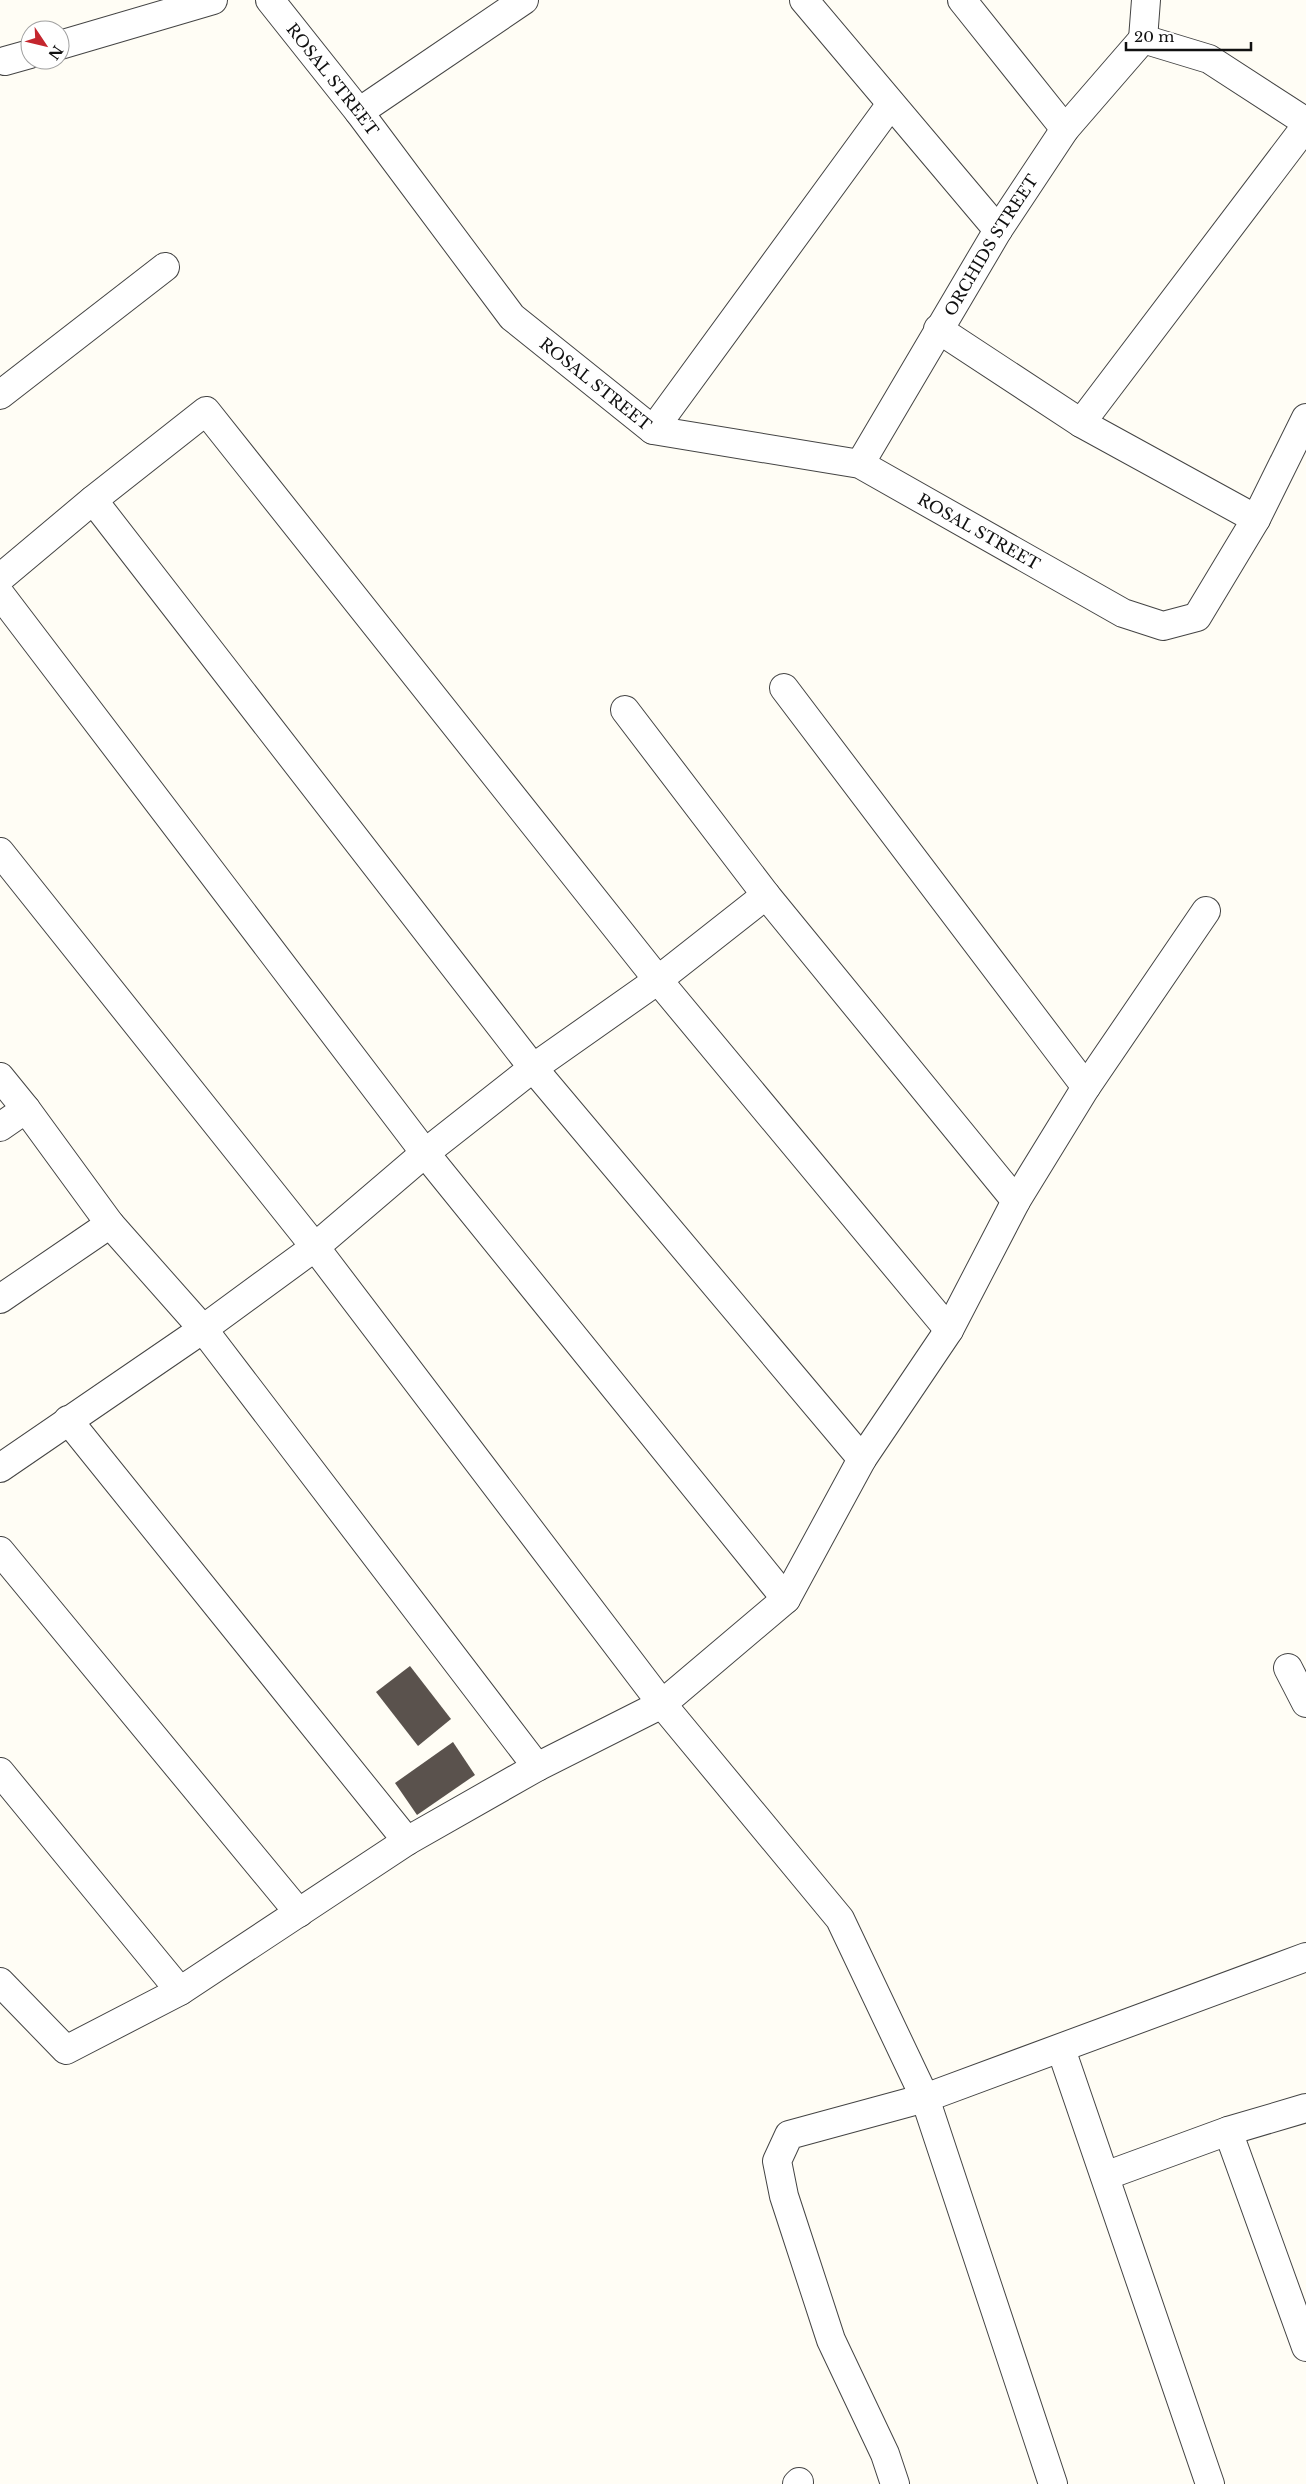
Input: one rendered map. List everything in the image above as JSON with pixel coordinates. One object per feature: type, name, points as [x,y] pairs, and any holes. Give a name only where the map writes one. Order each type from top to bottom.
[{"type":"street","points":[[70,42],[213,0]]},
{"type":"street","name":"ROSAL STREET","points":[[270,0],[359,112],[512,317],[653,430],[860,464],[1123,613],[1163,626],[1197,617],[1256,519]]},
{"type":"street","points":[[359,112],[524,0]]},
{"type":"street","points":[[804,0],[998,230]]},
{"type":"street","points":[[962,0],[1066,130]]},
{"type":"street","points":[[1081,423],[1306,124],[1209,59],[1143,40],[1146,0]]},
{"type":"street","name":"ORCHIDS STREET","points":[[860,464],[998,230],[1066,130],[1143,40]]},
{"type":"street","points":[[653,430],[891,104]]},
{"type":"street","points":[[0,395],[165,267]]},
{"type":"street","points":[[938,329],[1081,423],[1256,519],[1306,418]]},
{"type":"street","points":[[0,578],[93,500],[206,411],[658,980],[949,1330]]},
{"type":"street","points":[[93,500],[533,1068],[862,1459]]},
{"type":"street","points":[[0,594],[425,1152],[786,1599]]},
{"type":"street","points":[[784,688],[1086,1087]]},
{"type":"street","points":[[625,710],[766,895],[1016,1202]]},
{"type":"street","points":[[0,852],[315,1247],[662,1704],[840,1919],[925,2098],[1053,2484]]},
{"type":"street","points":[[0,1468],[203,1329],[315,1247],[425,1152],[533,1068],[658,980],[766,895]]},
{"type":"street","points":[[0,1982],[66,2050],[180,1991],[407,1841],[536,1767],[662,1704],[786,1599],[862,1459],[949,1330],[1016,1202],[1086,1087],[1206,911]]},
{"type":"street","points":[[0,1077],[26,1109],[110,1224],[203,1329],[536,1767]]},
{"type":"street","points":[[0,1127],[26,1109]]},
{"type":"street","points":[[0,1299],[110,1224]]},
{"type":"street","points":[[68,1420],[407,1841]]},
{"type":"street","points":[[0,1551],[299,1913]]},
{"type":"street","points":[[1288,1668],[1306,1703]]},
{"type":"street","points":[[0,1772],[180,1991]]},
{"type":"street","points":[[895,2484],[885,2454],[831,2340],[784,2196],[777,2161],[789,2135],[925,2098],[1306,1957]]},
{"type":"street","points":[[1061,2049],[1210,2484]]},
{"type":"street","points":[[1105,2176],[1228,2131],[1306,2108]]},
{"type":"street","points":[[1228,2131],[1306,2348]]},
{"type":"building","points":[[410,1666],[451,1719],[418,1746],[376,1692]]},
{"type":"building","points":[[453,1742],[475,1775],[417,1815],[395,1783]]}]
